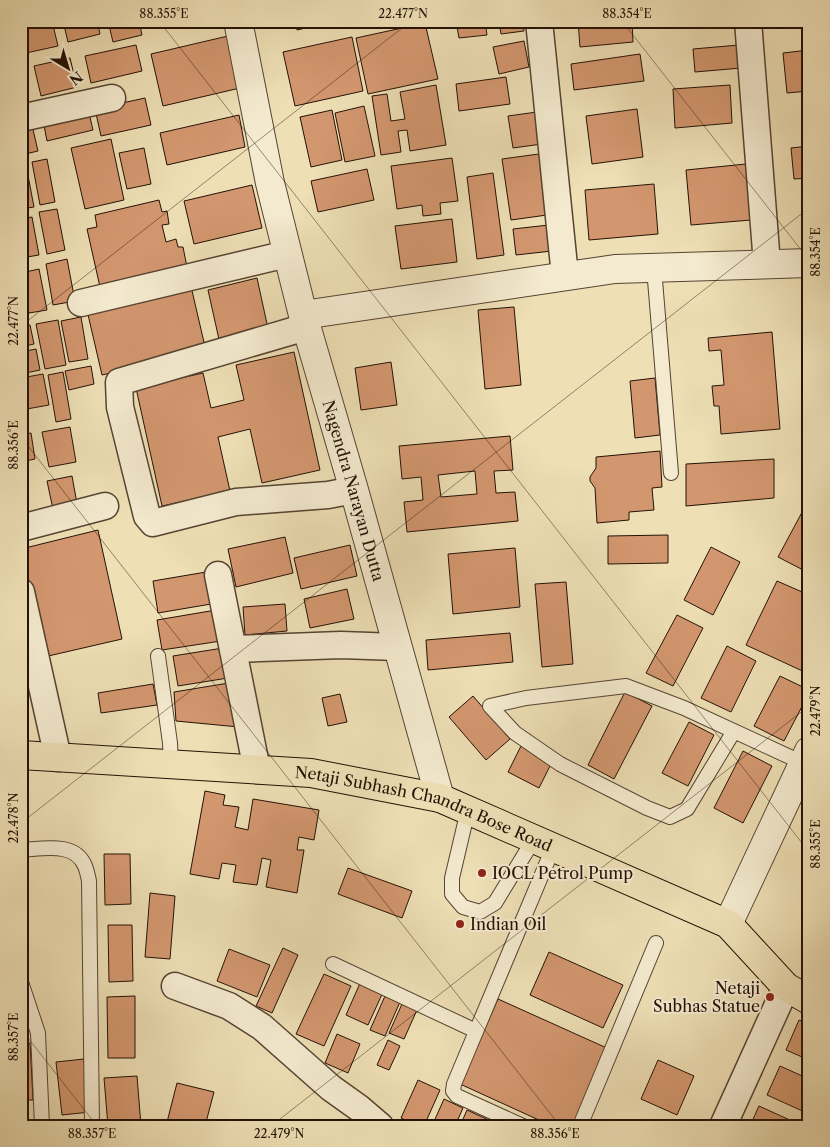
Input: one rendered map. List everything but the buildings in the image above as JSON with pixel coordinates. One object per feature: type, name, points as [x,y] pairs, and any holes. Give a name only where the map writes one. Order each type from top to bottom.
[{"type":"main road","name":"Netaji Subhash Chandra Bose Road","points":[[39,757],[311,773],[440,798],[728,924],[797,994]]},
{"type":"street","name":"Nagendra Narayan Dutta","points":[[238,21],[270,183],[304,321],[354,490],[440,798]]},
{"type":"street","points":[[539,21],[565,276]]},
{"type":"street","points":[[748,21],[767,264]]},
{"type":"street","points":[[21,118],[112,98]]},
{"type":"street","points":[[82,303],[287,254]]},
{"type":"street","points":[[354,490],[328,495],[236,502],[154,523],[147,516],[120,407],[119,382],[304,321],[615,269],[809,263]]},
{"type":"street","points":[[21,528],[105,506]]},
{"type":"street","points":[[218,575],[257,770]]},
{"type":"street","points":[[21,592],[39,757]]},
{"type":"street","points":[[233,649],[340,645],[398,647]]},
{"type":"street","points":[[21,665],[39,757]]},
{"type":"street","points":[[728,924],[806,757]]},
{"type":"street","points":[[175,986],[229,1006],[262,1027],[331,1088],[360,1108],[380,1126]]},
{"type":"street","points":[[723,1126],[797,994]]},
{"type":"lane","points":[[654,268],[671,473]]},
{"type":"lane","points":[[158,656],[170,743],[171,764]]},
{"type":"lane","points":[[734,731],[687,809],[670,817],[647,808],[560,764],[515,733],[490,706],[526,698],[626,686],[684,708],[734,731],[806,757]]},
{"type":"lane","points":[[468,810],[452,878],[452,894],[463,907],[480,912],[495,903],[544,843]]},
{"type":"lane","points":[[523,1126],[457,1096],[453,1091],[544,843]]},
{"type":"lane","points":[[21,850],[56,848],[72,851],[85,864],[89,881],[92,1126]]},
{"type":"lane","points":[[580,1126],[656,943]]},
{"type":"lane","points":[[333,964],[476,1031]]},
{"type":"lane","points":[[21,982],[38,1033],[42,1126]]},
{"type":"place","name":"IOCL Petrol Pump","points":[[482,873]]},
{"type":"place","name":"Indian Oil","points":[[460,924]]},
{"type":"place","name":"Netaji Subhas Statue","points":[[770,997]]}]
